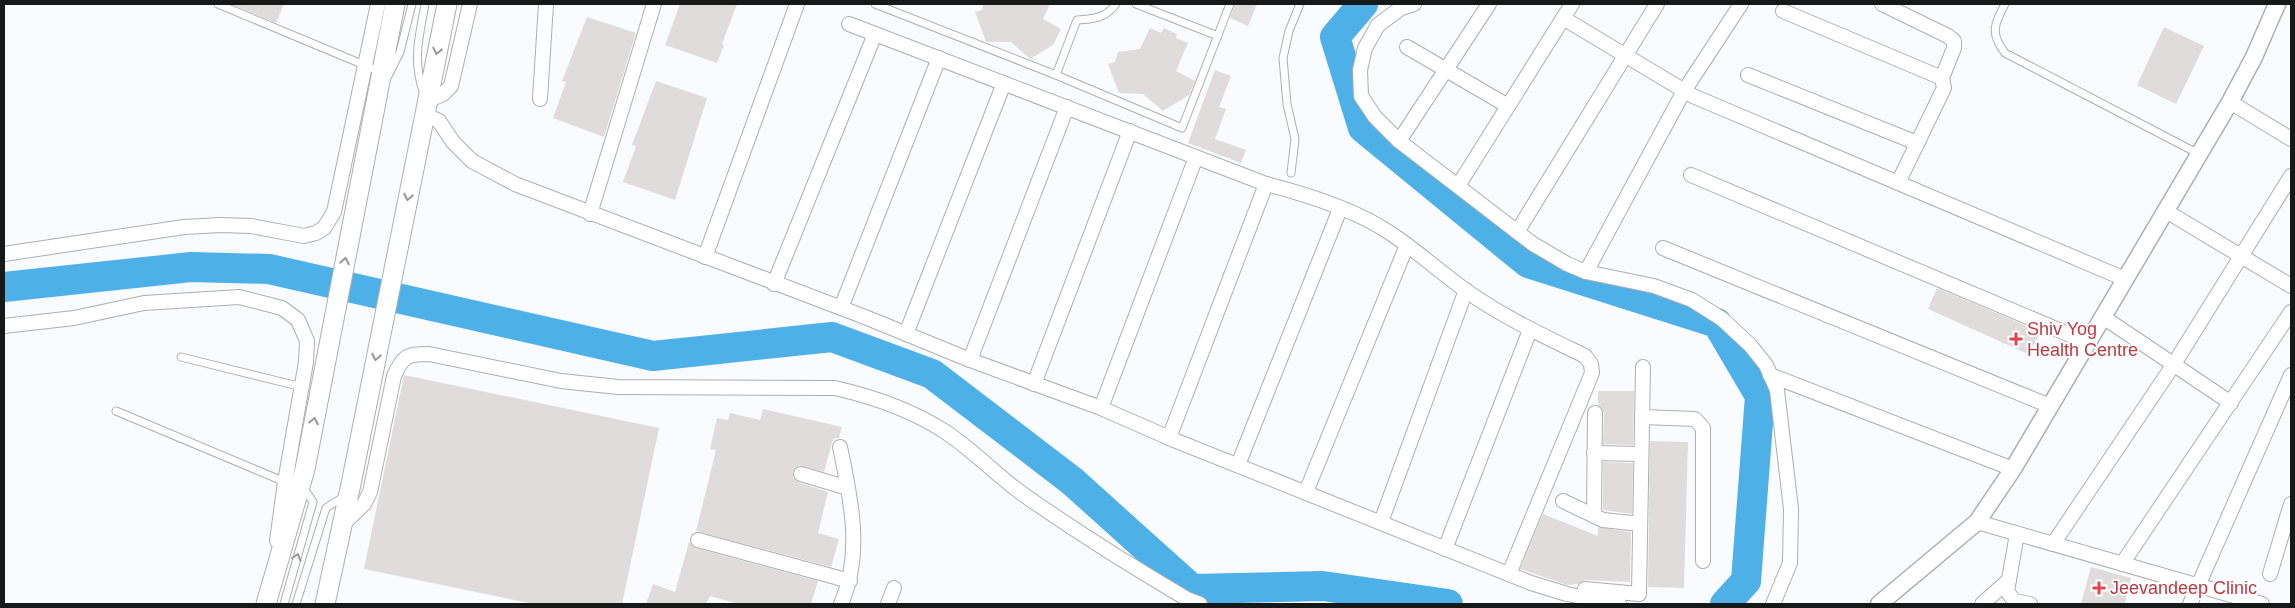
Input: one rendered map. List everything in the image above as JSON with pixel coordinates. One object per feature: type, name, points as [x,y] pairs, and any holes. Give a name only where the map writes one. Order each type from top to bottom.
[{"type":"main road","points":[[266,604],[297,478],[367,146],[375,75],[395,4]]},
{"type":"main road","points":[[325,604],[350,489],[447,4]]},
{"type":"street","points":[[4,254],[184,227],[251,226],[304,236],[316,233],[324,228],[334,212],[375,75],[378,4]]},
{"type":"street","points":[[470,4],[451,86],[426,108],[439,121],[453,142],[472,161],[515,184],[841,308],[970,360],[1101,408],[1169,438],[1509,574],[1563,592],[1619,604]]},
{"type":"street","points":[[540,99],[546,4]]},
{"type":"street","points":[[590,214],[654,4]]},
{"type":"street","points":[[705,257],[797,4]]},
{"type":"street","points":[[1414,4],[1401,8],[1378,25],[1365,48],[1360,70],[1361,96],[1375,117],[1399,141],[1517,232],[1567,264],[1586,272],[1654,286],[1692,300],[1722,319],[1750,346],[1766,365],[1777,390],[1791,508],[1792,534],[1790,563],[1773,604]]},
{"type":"street","points":[[1399,141],[1489,4]]},
{"type":"street","points":[[1458,186],[1572,4]]},
{"type":"street","points":[[1517,232],[1657,4]]},
{"type":"street","points":[[1586,272],[1684,91],[1741,4]]},
{"type":"street","points":[[1882,4],[1948,36],[1954,41],[1954,48],[1942,78],[1944,88],[1898,184]]},
{"type":"street","points":[[1879,604],[1977,522],[2013,469],[2230,102],[2254,57],[2278,4]]},
{"type":"street","points":[[1783,11],[1942,78]]},
{"type":"street","points":[[1563,18],[1684,91],[1898,184],[2125,279]]},
{"type":"street","points":[[849,24],[1266,184],[1301,193],[1374,224],[1407,245],[1466,290],[1530,330],[1585,356],[1591,364],[1592,373],[1509,574]]},
{"type":"street","points":[[774,284],[876,34]]},
{"type":"street","points":[[1407,47],[1508,106]]},
{"type":"street","points":[[841,308],[939,58]]},
{"type":"street","points":[[1748,74],[1917,143]]},
{"type":"street","points":[[906,334],[1004,83]]},
{"type":"street","points":[[2230,102],[2291,139]]},
{"type":"street","points":[[970,360],[1067,107]]},
{"type":"street","points":[[1034,384],[1130,131]]},
{"type":"street","points":[[1101,408],[1196,157]]},
{"type":"street","points":[[1691,175],[2088,342]]},
{"type":"street","points":[[2053,544],[2174,364],[2291,176]]},
{"type":"street","points":[[1169,438],[1266,184]]},
{"type":"street","points":[[1238,465],[1340,209]]},
{"type":"street","points":[[2166,211],[2291,286]]},
{"type":"street","points":[[1306,492],[1407,245]]},
{"type":"street","points":[[1663,248],[2050,406]]},
{"type":"street","points":[[1381,522],[1466,290]]},
{"type":"street","points":[[4,326],[74,318],[144,303],[239,298],[282,308],[298,320],[307,341],[302,387],[297,478]]},
{"type":"street","points":[[2122,564],[2291,312]]},
{"type":"street","points":[[2103,317],[2231,403]]},
{"type":"street","points":[[1445,549],[1530,330]]},
{"type":"street","points":[[342,525],[364,504],[370,492],[394,376],[400,362],[410,354],[429,354],[561,381],[618,387],[835,388],[869,395],[903,408],[944,431],[1022,494],[1109,553],[1187,599],[1200,604]]},
{"type":"street","points":[[1563,592],[1568,587],[1639,594],[1643,367]]},
{"type":"street","points":[[1770,375],[2013,469]]},
{"type":"street","points":[[2190,604],[2291,375]]},
{"type":"street","points":[[1594,516],[1595,413]]},
{"type":"street","points":[[1642,417],[1694,419],[1703,428],[1704,561]]},
{"type":"street","points":[[840,447],[848,488],[855,543],[850,581],[841,604]]},
{"type":"street","points":[[1594,453],[1641,454]]},
{"type":"street","points":[[801,474],[848,488]]},
{"type":"street","points":[[1563,501],[1603,520],[1640,524]]},
{"type":"street","points":[[2270,574],[2291,504]]},
{"type":"street","points":[[1977,522],[2261,604]]},
{"type":"street","points":[[2018,534],[2008,591],[2009,596],[2014,601],[2030,604]]},
{"type":"street","points":[[698,540],[850,581]]},
{"type":"street","points":[[1982,604],[2009,580]]},
{"type":"street","points":[[888,604],[894,588]]},
{"type":"lane","points":[[218,4],[375,75],[393,67],[400,52],[412,4]]},
{"type":"lane","points":[[425,4],[416,58],[418,77],[426,108]]},
{"type":"lane","points":[[875,4],[1056,74],[1182,128],[1230,4]]},
{"type":"lane","points":[[1056,74],[1077,20],[1095,19],[1110,13],[1116,4]]},
{"type":"lane","points":[[1136,4],[1218,36]]},
{"type":"lane","points":[[1291,173],[1295,139],[1287,104],[1283,58],[1289,31],[1300,4]]},
{"type":"lane","points":[[2005,4],[1994,25],[1995,40],[2005,53],[2199,154]]},
{"type":"lane","points":[[181,357],[302,387]]},
{"type":"lane","points":[[116,411],[297,478],[313,502],[284,604]]},
{"type":"lane","points":[[296,604],[326,508],[350,489]]},
{"type":"building","points":[[231,4],[284,4],[276,23]]},
{"type":"building","points":[[680,4],[737,4],[717,63],[665,45]]},
{"type":"building","points":[[983,4],[1050,4],[1043,19],[1061,29],[1053,45],[1030,59],[1011,42],[986,42],[975,12],[982,10]]},
{"type":"building","points":[[1235,4],[1257,4],[1248,26],[1230,18]]},
{"type":"building","points":[[587,17],[636,33],[604,137],[553,118],[566,82],[562,81]]},
{"type":"building","points":[[2164,27],[2204,46],[2176,104],[2137,85]]},
{"type":"building","points":[[1150,28],[1161,33],[1164,28],[1177,34],[1176,38],[1188,43],[1176,71],[1195,81],[1189,95],[1163,111],[1143,94],[1119,93],[1108,64],[1115,62],[1118,52],[1140,49]]},
{"type":"building","points":[[1215,70],[1231,76],[1219,107],[1226,109],[1215,139],[1246,150],[1241,163],[1188,143]]},
{"type":"building","points":[[656,81],[707,98],[675,200],[623,182],[636,146],[632,145]]},
{"type":"building","points":[[1937,288],[2041,332],[2028,354],[1928,309]]},
{"type":"building","points":[[404,375],[659,428],[622,604],[534,604],[364,569]]},
{"type":"building","points":[[1598,391],[1634,391],[1633,445],[1603,444],[1604,413],[1598,405]]},
{"type":"building","points":[[763,409],[842,427],[839,438],[833,439],[824,472],[799,465],[793,472],[793,476],[798,482],[828,492],[818,533],[839,539],[831,567],[696,531],[716,450],[710,449],[717,418],[728,420],[730,413],[760,420]]},
{"type":"building","points":[[1650,441],[1688,442],[1684,588],[1648,587]]},
{"type":"building","points":[[1603,462],[1633,463],[1632,514],[1603,510]]},
{"type":"building","points":[[1543,514],[1598,536],[1598,527],[1631,532],[1630,582],[1585,580],[1578,584],[1567,585],[1520,569]]},
{"type":"building","points":[[689,542],[696,548],[818,581],[811,604],[738,604],[710,596],[706,604],[646,604],[653,584],[675,592]]},
{"type":"building","points":[[2091,567],[2131,578],[2125,604],[2081,604]]},
{"type":"waterway","points":[[1363,4],[1335,37],[1363,128],[1528,263],[1717,323],[1760,396],[1746,581],[1725,604]]},
{"type":"waterway","points":[[4,287],[191,267],[269,269],[653,356],[832,337],[932,374],[1072,481],[1192,589],[1323,586],[1448,604]]},
{"type":"place","name":"Shiv Yog Health Centre","points":[[2016,339]]},
{"type":"place","name":"Jeevandeep Clinic","points":[[2099,588]]}]
